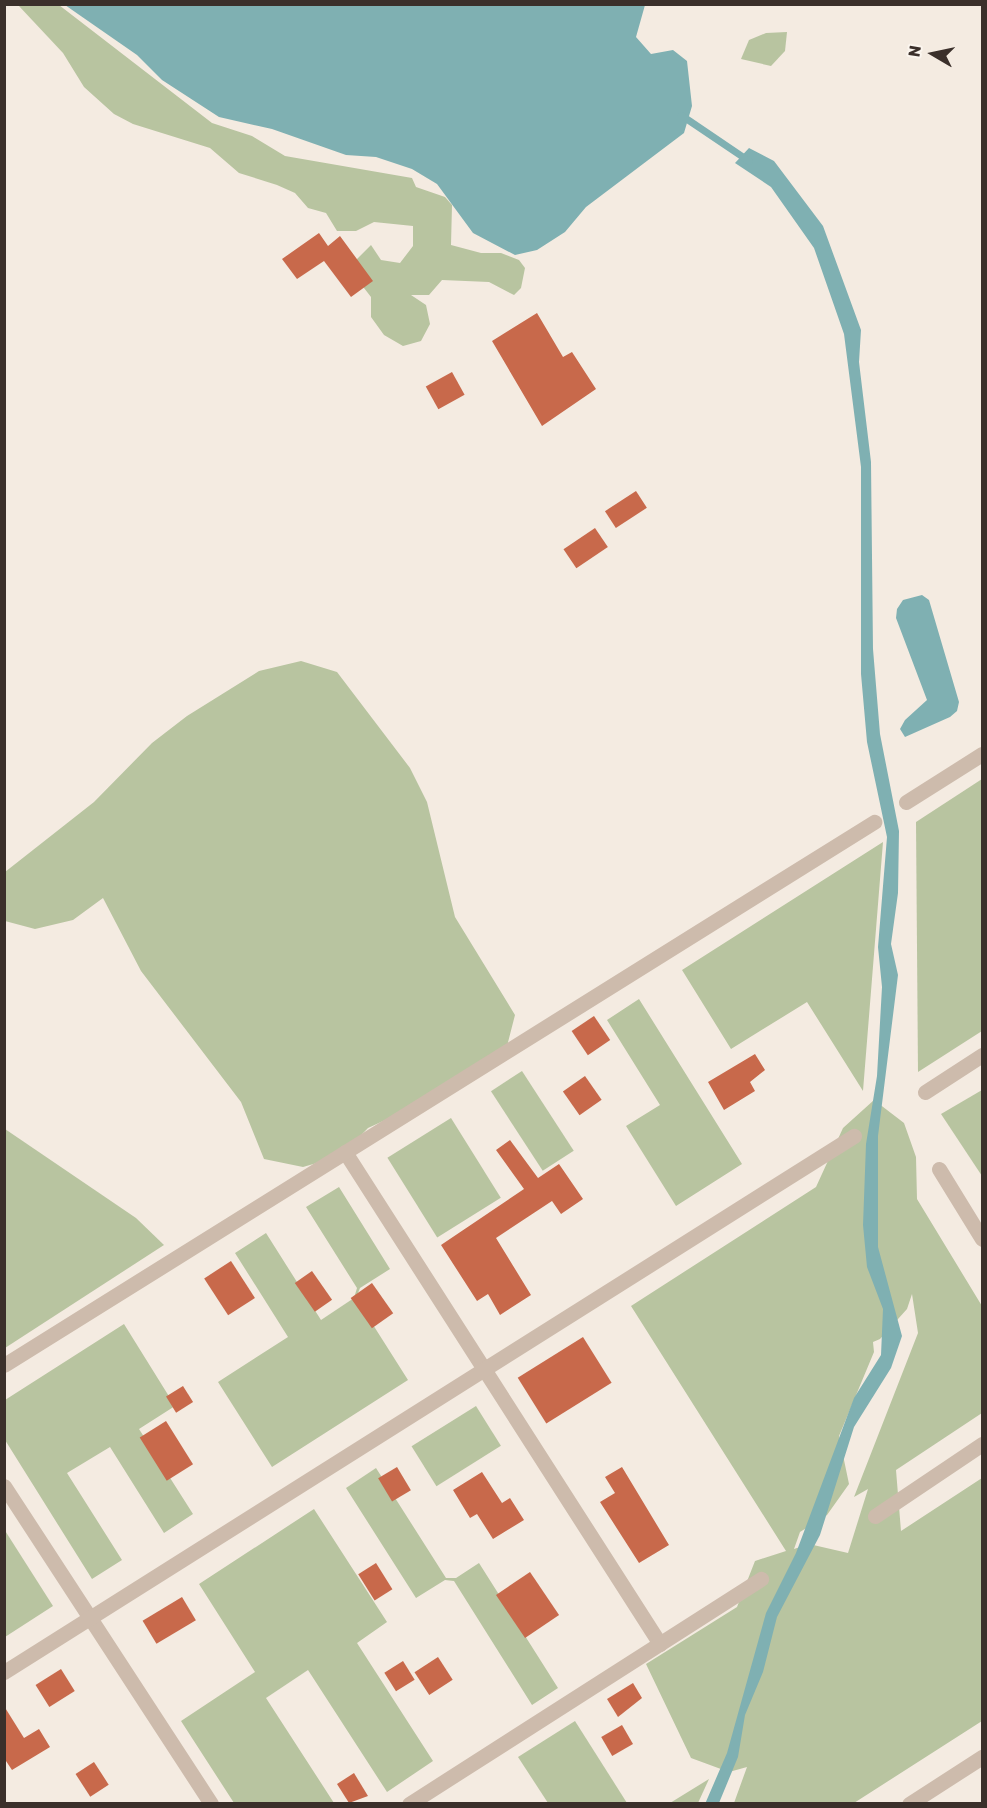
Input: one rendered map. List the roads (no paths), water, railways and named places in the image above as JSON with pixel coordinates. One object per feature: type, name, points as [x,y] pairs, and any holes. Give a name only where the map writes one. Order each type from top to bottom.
[{"type":"street","points":[[906,802],[982,754]]},
{"type":"street","points":[[4,1365],[874,822]]},
{"type":"street","points":[[925,1092],[982,1055]]},
{"type":"street","points":[[4,1672],[854,1136]]},
{"type":"street","points":[[345,1152],[660,1644]]},
{"type":"street","points":[[939,1169],[982,1239]]},
{"type":"street","points":[[875,1516],[982,1444]]},
{"type":"street","points":[[4,1486],[211,1803]]},
{"type":"street","points":[[409,1803],[761,1579]]},
{"type":"street","points":[[909,1803],[982,1757]]},
{"type":"water","points":[[65,5],[645,5],[636,37],[651,54],[673,50],[687,61],[692,106],[684,133],[586,207],[565,232],[537,250],[515,255],[473,233],[437,184],[412,169],[376,157],[346,155],[272,129],[219,117],[162,80],[137,55]]},
{"type":"water","points":[[749,148],[774,161],[823,226],[861,330],[859,362],[871,462],[873,649],[880,734],[899,831],[898,893],[891,944],[898,975],[878,1136],[878,1247],[902,1336],[891,1368],[854,1427],[820,1535],[777,1617],[763,1672],[745,1715],[738,1757],[719,1803],[705,1804],[727,1753],[766,1613],[796,1553],[854,1398],[881,1355],[883,1309],[867,1267],[863,1225],[866,1144],[877,1076],[882,987],[878,947],[887,837],[867,742],[861,674],[861,467],[844,334],[814,248],[771,187],[735,163]]},
{"type":"water","points":[[922,595],[929,600],[959,702],[957,711],[950,717],[905,737],[900,729],[905,720],[927,700],[896,618],[897,609],[903,600]]},
{"type":"waterway","points":[[681,115],[749,161]]}]
